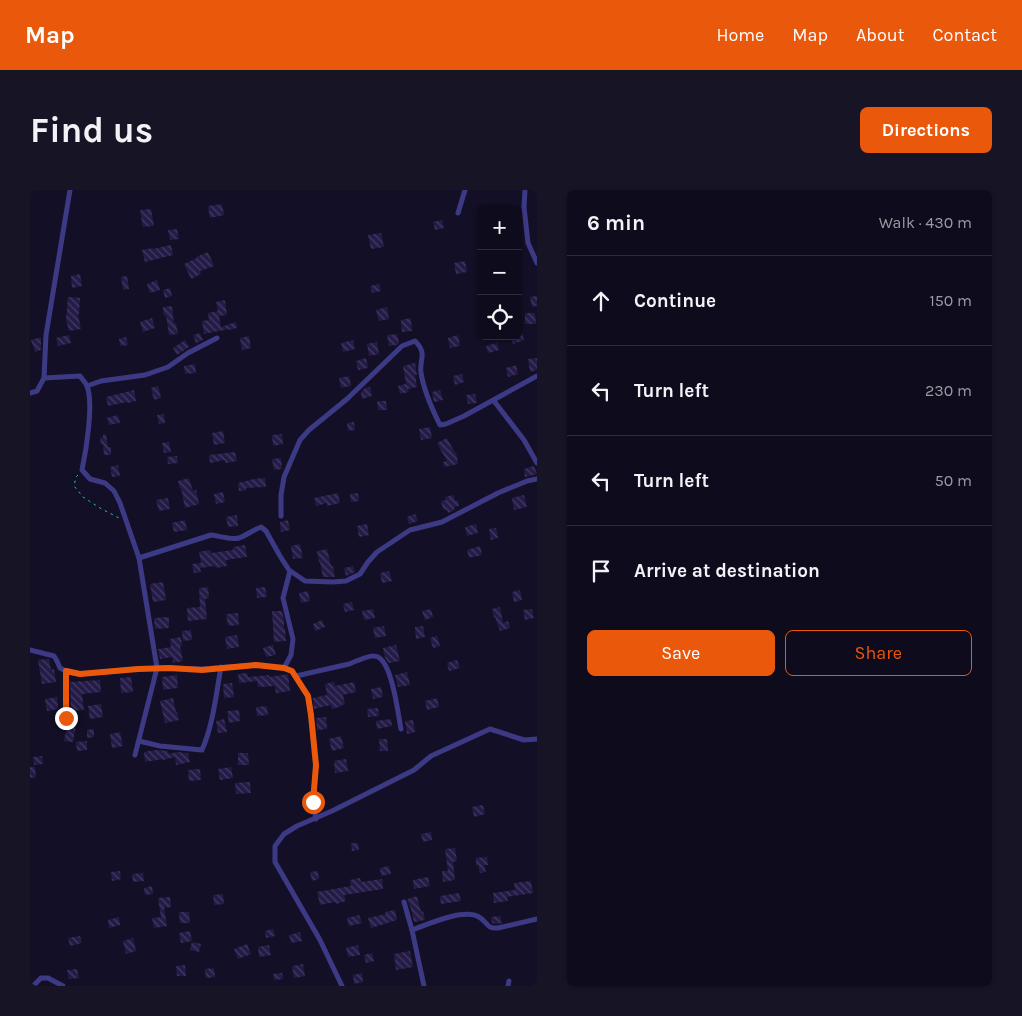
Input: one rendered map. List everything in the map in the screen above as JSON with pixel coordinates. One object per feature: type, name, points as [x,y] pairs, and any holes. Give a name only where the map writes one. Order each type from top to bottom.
[{"type":"street","points":[[30,394],[37,391],[44,378],[46,335],[70,190]]},
{"type":"street","points":[[458,213],[465,190]]},
{"type":"street","points":[[525,190],[524,207],[528,243],[537,263]]},
{"type":"street","points":[[87,386],[101,380],[145,375],[168,366],[188,353],[218,338]]},
{"type":"street","points":[[281,516],[280,495],[284,477],[300,440],[308,430],[347,398],[402,346],[416,341],[420,346],[423,354],[421,372],[431,407],[440,425],[464,416],[494,401],[537,376]]},
{"type":"street","points":[[44,378],[80,376],[87,386],[90,404],[82,470],[90,479],[105,483],[114,491],[139,558],[157,668],[135,755]]},
{"type":"street","points":[[494,401],[524,440],[537,464]]},
{"type":"street","points":[[139,558],[210,535],[232,539],[240,538],[255,529],[261,528],[266,531],[290,571],[305,581],[346,581],[360,574],[377,552],[410,530],[442,522],[498,493],[537,479]]},
{"type":"street","points":[[284,668],[291,655],[294,640],[283,598],[290,571]]},
{"type":"street","points":[[30,650],[54,656],[60,668],[80,674],[157,668],[202,670],[256,665],[284,668],[292,671],[308,696],[316,765],[313,802],[316,818]]},
{"type":"street","points":[[296,676],[374,656],[380,658],[387,666],[391,675],[401,729]]},
{"type":"street","points":[[139,741],[160,746],[202,750],[210,725],[221,667]]},
{"type":"street","points":[[66,671],[66,718]]},
{"type":"street","points":[[342,986],[320,940],[275,862],[275,846],[284,834],[414,770],[431,756],[490,729],[524,740],[537,739]]},
{"type":"street","points":[[404,902],[424,986]]},
{"type":"street","points":[[412,930],[441,919],[467,914],[479,917],[492,928],[537,919]]},
{"type":"street","points":[[33,986],[40,978],[48,978],[63,986]]},
{"type":"path","points":[[82,470],[76,477],[74,486],[83,498],[126,521]]},
{"type":"building","points":[[222,204],[224,215],[210,218],[208,206]]},
{"type":"building","points":[[151,209],[154,226],[143,227],[140,210]]},
{"type":"building","points":[[442,220],[444,228],[435,230],[433,222]]},
{"type":"building","points":[[177,229],[179,239],[170,240],[168,230]]},
{"type":"building","points":[[381,233],[384,247],[371,249],[368,235]]},
{"type":"building","points":[[171,245],[173,255],[145,262],[142,250]]},
{"type":"building","points":[[208,252],[214,266],[200,271],[201,274],[191,279],[184,264]]},
{"type":"building","points":[[465,261],[467,272],[456,274],[454,263]]},
{"type":"building","points":[[80,274],[82,286],[72,288],[71,276]]},
{"type":"building","points":[[127,276],[129,289],[123,290],[121,277]]},
{"type":"building","points":[[157,280],[160,290],[150,293],[147,284]]},
{"type":"building","points":[[379,284],[381,291],[372,293],[370,286]]},
{"type":"building","points":[[170,288],[172,296],[165,298],[163,290]]},
{"type":"building","points":[[537,296],[537,306],[532,307],[530,297]]},
{"type":"building","points":[[68,297],[80,298],[78,314],[81,329],[69,331],[66,319]]},
{"type":"building","points":[[225,300],[227,315],[219,316],[221,327],[236,322],[237,328],[204,334],[202,321],[209,320],[208,313],[218,311],[216,302]]},
{"type":"building","points":[[172,306],[174,324],[176,323],[178,334],[169,335],[163,307]]},
{"type":"building","points":[[387,307],[389,319],[379,321],[376,310]]},
{"type":"building","points":[[525,313],[535,313],[536,324],[525,324]]},
{"type":"building","points":[[152,318],[155,328],[143,332],[140,322]]},
{"type":"building","points":[[411,318],[412,331],[402,332],[401,320]]},
{"type":"building","points":[[200,333],[203,340],[196,343],[193,335]]},
{"type":"building","points":[[522,333],[524,340],[513,344],[512,340],[522,340]]},
{"type":"building","points":[[397,334],[399,343],[389,346],[387,335]]},
{"type":"building","points":[[69,335],[71,343],[58,346],[56,338]]},
{"type":"building","points":[[458,335],[460,346],[450,348],[448,338]]},
{"type":"building","points":[[249,336],[251,348],[242,350],[240,338]]},
{"type":"building","points":[[41,337],[41,350],[35,352],[31,340]]},
{"type":"building","points":[[126,337],[128,345],[120,346],[119,339]]},
{"type":"building","points":[[185,340],[189,347],[177,355],[173,348]]},
{"type":"building","points":[[353,340],[355,349],[343,352],[341,343]]},
{"type":"building","points":[[377,342],[379,354],[369,356],[367,344]]},
{"type":"building","points":[[497,343],[499,350],[488,353],[486,346]]},
{"type":"building","points":[[366,358],[368,368],[358,370],[356,361]]},
{"type":"building","points":[[537,358],[537,370],[530,372],[528,359]]},
{"type":"building","points":[[415,363],[417,387],[408,389],[409,392],[400,394],[398,386],[406,384],[403,366]]},
{"type":"building","points":[[195,364],[196,373],[185,374],[184,366]]},
{"type":"building","points":[[516,365],[518,374],[508,377],[506,368]]},
{"type":"building","points":[[462,374],[464,382],[455,385],[453,376]]},
{"type":"building","points":[[349,376],[351,386],[341,388],[339,378]]},
{"type":"building","points":[[158,386],[161,398],[154,400],[151,388]]},
{"type":"building","points":[[370,387],[372,396],[362,399],[361,392],[365,388]]},
{"type":"building","points":[[134,390],[136,401],[108,406],[106,397]]},
{"type":"building","points":[[440,390],[443,400],[434,402],[432,392]]},
{"type":"building","points":[[475,394],[477,403],[468,404],[466,395]]},
{"type":"building","points":[[377,401],[386,401],[387,410],[378,410]]},
{"type":"building","points":[[164,414],[165,423],[159,424],[157,415]]},
{"type":"building","points":[[118,415],[120,423],[109,425],[107,418]]},
{"type":"building","points":[[354,422],[355,430],[348,431],[347,423]]},
{"type":"building","points":[[430,427],[432,438],[421,440],[419,429]]},
{"type":"building","points":[[223,431],[225,443],[214,445],[212,433]]},
{"type":"building","points":[[106,434],[108,447],[111,447],[111,455],[104,455],[103,444],[101,444],[100,438]]},
{"type":"building","points":[[282,434],[283,444],[273,446],[272,435]]},
{"type":"building","points":[[447,438],[456,452],[458,464],[444,467],[443,462],[447,461],[437,443]]},
{"type":"building","points":[[169,442],[171,452],[164,453],[162,443]]},
{"type":"building","points":[[235,452],[237,461],[225,463],[225,460],[210,463],[209,455]]},
{"type":"building","points":[[177,456],[178,463],[168,464],[167,457]]},
{"type":"building","points":[[281,458],[282,469],[274,470],[272,459]]},
{"type":"building","points":[[118,465],[120,476],[112,477],[110,467]]},
{"type":"building","points":[[534,466],[537,474],[525,477],[524,469]]},
{"type":"building","points":[[189,478],[193,491],[196,490],[199,504],[185,508],[178,481]]},
{"type":"building","points":[[265,478],[266,487],[246,488],[246,490],[239,491],[238,483]]},
{"type":"building","points":[[223,492],[225,502],[216,504],[214,494]]},
{"type":"building","points":[[338,493],[340,503],[327,506],[327,503],[316,506],[314,498]]},
{"type":"building","points":[[358,493],[359,501],[351,502],[350,494]]},
{"type":"building","points":[[454,495],[455,501],[458,500],[459,506],[454,507],[453,511],[448,513],[447,510],[443,509],[441,501],[446,500],[445,497]]},
{"type":"building","points":[[524,495],[527,507],[514,510],[512,498]]},
{"type":"building","points":[[168,498],[170,509],[159,511],[156,500]]},
{"type":"building","points":[[415,514],[418,521],[409,524],[407,517]]},
{"type":"building","points":[[237,515],[238,526],[228,527],[226,517]]},
{"type":"building","points":[[185,520],[187,530],[174,532],[172,523]]},
{"type":"building","points":[[288,520],[290,530],[281,532],[280,522]]},
{"type":"building","points":[[367,524],[369,535],[359,537],[357,526]]},
{"type":"building","points":[[476,524],[478,533],[467,536],[465,527]]},
{"type":"building","points":[[496,528],[498,538],[491,540],[489,529]]},
{"type":"building","points":[[300,544],[303,558],[293,559],[291,546]]},
{"type":"building","points":[[245,545],[247,557],[226,560],[227,566],[200,568],[201,572],[194,573],[192,564],[201,563],[199,552],[210,550],[211,553],[233,550],[233,547]]},
{"type":"building","points":[[480,546],[482,555],[469,558],[467,550]]},
{"type":"building","points":[[327,549],[335,577],[323,577],[317,551]]},
{"type":"building","points":[[353,566],[355,572],[346,576],[344,568]]},
{"type":"building","points":[[389,571],[392,581],[382,583],[380,573]]},
{"type":"building","points":[[163,582],[166,600],[153,602],[150,584]]},
{"type":"building","points":[[208,587],[209,598],[205,599],[207,619],[188,621],[187,608],[200,607],[199,588]]},
{"type":"building","points":[[265,587],[267,597],[257,598],[256,588]]},
{"type":"building","points":[[520,590],[522,600],[514,602],[512,592]]},
{"type":"building","points":[[308,591],[310,601],[301,603],[299,593]]},
{"type":"building","points":[[352,602],[354,610],[345,612],[343,604]]},
{"type":"building","points":[[500,607],[503,623],[508,621],[510,628],[500,631],[492,609]]},
{"type":"building","points":[[373,609],[375,618],[364,620],[362,611]]},
{"type":"building","points":[[431,609],[433,617],[425,620],[422,611]]},
{"type":"building","points":[[532,609],[534,618],[525,620],[523,610]]},
{"type":"building","points":[[272,611],[282,611],[286,641],[274,642]]},
{"type":"building","points":[[238,613],[239,625],[228,626],[226,614]]},
{"type":"building","points":[[169,617],[169,628],[155,629],[154,618]]},
{"type":"building","points":[[322,620],[325,627],[315,631],[313,624]]},
{"type":"building","points":[[384,626],[386,636],[375,638],[373,628]]},
{"type":"building","points":[[423,626],[425,637],[416,639],[415,627]]},
{"type":"building","points":[[191,630],[192,640],[183,641],[182,631]]},
{"type":"building","points":[[237,635],[239,647],[227,649],[225,637]]},
{"type":"building","points":[[437,636],[440,646],[433,648],[430,638]]},
{"type":"building","points":[[181,637],[182,646],[180,646],[183,661],[173,663],[172,657],[160,659],[158,649],[171,647],[170,639]]},
{"type":"building","points":[[273,645],[276,655],[266,657],[263,648]]},
{"type":"building","points":[[396,645],[400,661],[389,663],[385,658],[383,648]]},
{"type":"building","points":[[49,659],[51,670],[54,669],[56,682],[42,684],[38,660]]},
{"type":"building","points":[[457,660],[460,668],[449,671],[447,663]]},
{"type":"building","points":[[407,672],[410,685],[398,687],[395,675]]},
{"type":"building","points":[[247,673],[248,677],[269,675],[269,677],[288,674],[290,691],[276,693],[275,686],[258,687],[257,681],[239,683],[238,674]]},
{"type":"building","points":[[177,675],[178,688],[163,690],[162,677]]},
{"type":"building","points":[[131,677],[133,692],[121,693],[120,678]]},
{"type":"building","points":[[100,680],[101,692],[82,694],[84,710],[71,711],[70,682]]},
{"type":"building","points":[[334,682],[335,686],[354,682],[356,692],[343,695],[345,704],[342,706],[332,709],[331,705],[314,709],[313,698],[327,695],[325,684]]},
{"type":"building","points":[[232,683],[234,697],[224,698],[223,684]]},
{"type":"building","points":[[381,687],[383,697],[373,699],[371,689]]},
{"type":"building","points":[[57,697],[58,709],[47,711],[45,699]]},
{"type":"building","points":[[173,698],[179,720],[165,723],[160,701]]},
{"type":"building","points":[[437,698],[439,707],[427,710],[425,701]]},
{"type":"building","points":[[101,704],[103,717],[90,719],[88,706]]},
{"type":"building","points":[[267,706],[268,715],[257,716],[256,707]]},
{"type":"building","points":[[378,708],[379,716],[368,717],[367,709]]},
{"type":"building","points":[[239,710],[240,721],[229,723],[227,711]]},
{"type":"building","points":[[326,717],[327,729],[317,730],[316,718]]},
{"type":"building","points":[[224,719],[227,732],[218,733],[216,721]]},
{"type":"building","points":[[391,719],[392,726],[377,729],[376,721]]},
{"type":"building","points":[[413,720],[415,732],[407,734],[405,721]]},
{"type":"building","points":[[67,725],[76,726],[73,742],[64,741]]},
{"type":"building","points":[[94,729],[94,737],[87,738],[87,730]]},
{"type":"building","points":[[120,732],[123,746],[112,748],[110,734]]},
{"type":"building","points":[[341,736],[344,748],[332,751],[329,739]]},
{"type":"building","points":[[379,739],[387,739],[388,751],[380,751]]},
{"type":"building","points":[[87,741],[87,750],[77,751],[76,742]]},
{"type":"building","points":[[168,751],[169,754],[177,752],[188,753],[190,762],[176,765],[175,757],[145,762],[144,752]]},
{"type":"building","points":[[238,753],[248,753],[249,765],[238,765]]},
{"type":"building","points":[[42,756],[43,764],[34,765],[33,757]]},
{"type":"building","points":[[346,759],[348,771],[335,773],[334,761]]},
{"type":"building","points":[[30,767],[35,767],[36,777],[30,778]]},
{"type":"building","points":[[231,767],[233,778],[220,780],[218,769]]},
{"type":"building","points":[[200,769],[201,780],[189,781],[188,770]]},
{"type":"building","points":[[250,782],[251,793],[236,794],[235,783]]},
{"type":"building","points":[[483,805],[485,814],[474,817],[472,807]]},
{"type":"building","points":[[431,832],[432,840],[423,842],[421,834]]},
{"type":"building","points":[[351,843],[358,843],[359,850],[352,851]]},
{"type":"building","points":[[455,848],[457,861],[453,862],[455,880],[443,882],[442,871],[448,871],[445,849]]},
{"type":"building","points":[[487,857],[488,865],[484,865],[486,872],[480,873],[478,865],[476,866],[476,858]]},
{"type":"building","points":[[389,866],[391,874],[381,876],[380,868]]},
{"type":"building","points":[[120,871],[121,879],[112,881],[111,872]]},
{"type":"building","points":[[318,871],[319,879],[312,881],[310,872]]},
{"type":"building","points":[[143,873],[144,881],[133,882],[132,874]]},
{"type":"building","points":[[428,877],[430,886],[414,889],[413,880]]},
{"type":"building","points":[[360,878],[361,882],[382,879],[383,889],[344,895],[346,901],[320,905],[317,892],[351,886],[350,880]]},
{"type":"building","points":[[531,881],[533,893],[507,897],[508,901],[494,903],[493,893],[515,890],[514,883]]},
{"type":"building","points":[[152,886],[153,894],[145,895],[144,888]]},
{"type":"building","points":[[459,893],[461,901],[441,904],[440,896]]},
{"type":"building","points":[[223,894],[224,904],[214,905],[213,895]]},
{"type":"building","points":[[417,896],[425,920],[414,922],[407,899]]},
{"type":"building","points":[[170,897],[171,907],[164,908],[167,926],[154,928],[152,918],[161,917],[158,898]]},
{"type":"building","points":[[395,910],[397,920],[371,928],[368,918]]},
{"type":"building","points":[[179,912],[189,912],[190,923],[180,923]]},
{"type":"building","points":[[359,915],[362,923],[349,926],[347,918]]},
{"type":"building","points":[[500,916],[502,923],[492,923],[491,917]]},
{"type":"building","points":[[119,917],[120,925],[109,928],[108,920]]},
{"type":"building","points":[[273,929],[275,936],[266,938],[265,931]]},
{"type":"building","points":[[190,931],[192,941],[181,943],[179,933]]},
{"type":"building","points":[[300,932],[302,941],[291,943],[289,935]]},
{"type":"building","points":[[80,936],[82,943],[70,946],[68,938]]},
{"type":"building","points":[[133,938],[136,951],[126,954],[123,941]]},
{"type":"building","points":[[192,942],[201,944],[199,952],[190,950]]},
{"type":"building","points":[[247,944],[251,954],[238,959],[234,949]]},
{"type":"building","points":[[269,945],[271,955],[259,957],[258,947]]},
{"type":"building","points":[[358,945],[360,955],[348,957],[346,948]]},
{"type":"building","points":[[410,951],[413,967],[396,970],[394,954]]},
{"type":"building","points":[[372,953],[374,961],[366,963],[364,955]]},
{"type":"building","points":[[303,964],[305,976],[294,978],[292,966]]},
{"type":"building","points":[[185,965],[186,976],[177,976],[176,966]]},
{"type":"building","points":[[214,968],[215,977],[206,978],[205,969]]},
{"type":"building","points":[[77,969],[79,978],[69,979],[67,970]]},
{"type":"building","points":[[282,973],[283,979],[274,980],[273,974]]},
{"type":"building","points":[[362,973],[363,982],[354,984],[353,975]]},
{"type":"route","points":[[66,718],[66,671],[80,674],[138,669],[202,670],[256,665],[284,668],[292,671],[308,696],[316,765],[313,802]]}]
